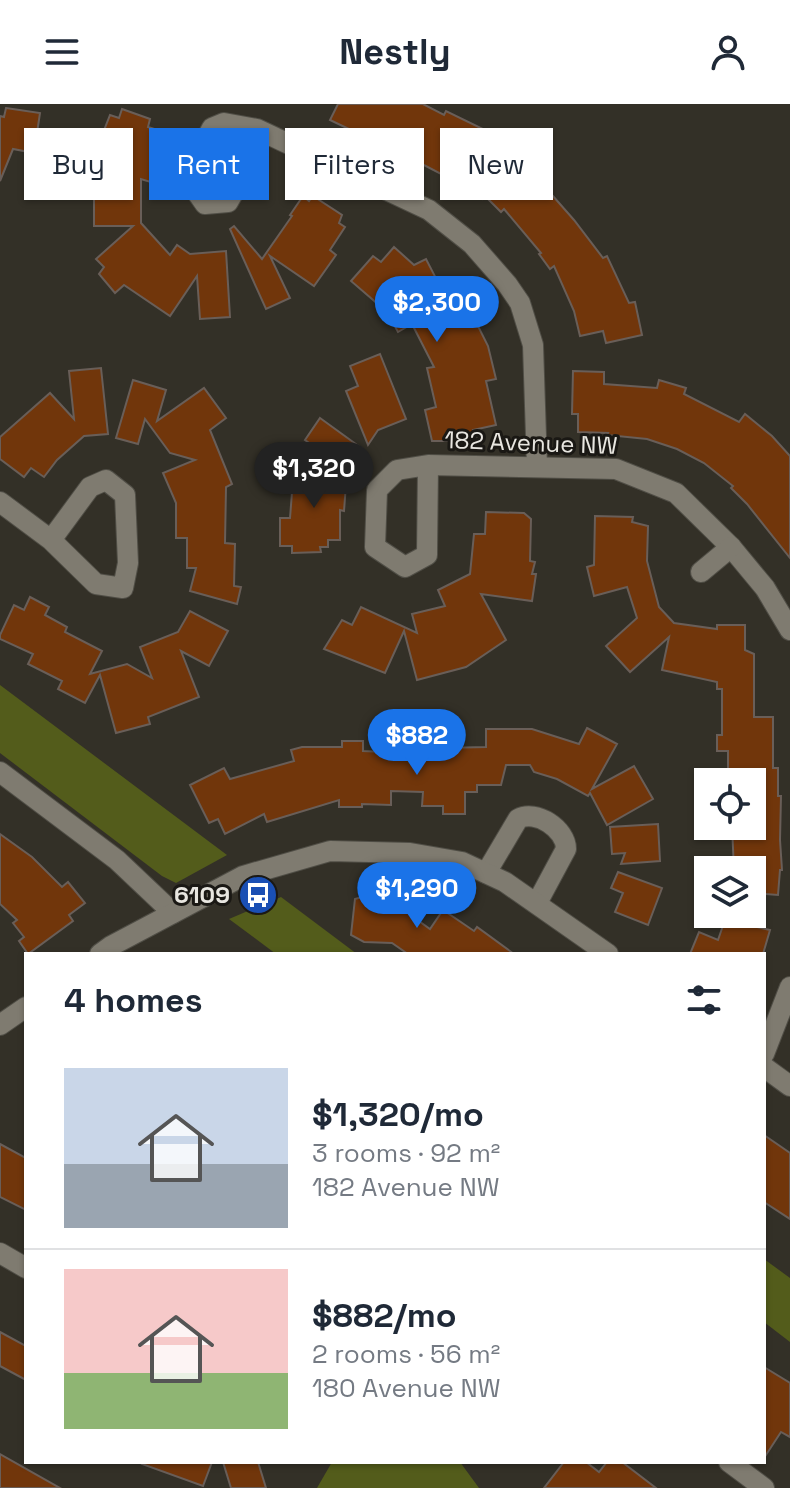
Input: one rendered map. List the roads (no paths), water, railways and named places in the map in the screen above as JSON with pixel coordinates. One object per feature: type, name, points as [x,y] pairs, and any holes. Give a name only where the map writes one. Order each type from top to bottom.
[{"type":"street","points":[[269,135],[429,210],[472,244],[507,284],[520,303],[533,345],[537,467]]},
{"type":"street","name":"182 Avenue NW","points":[[428,465],[427,555],[405,567],[375,547],[377,490],[397,470],[428,465],[616,469],[676,493],[731,547]]},
{"type":"street","points":[[0,502],[51,540],[96,584],[123,588],[128,563],[125,495],[106,480],[90,487],[51,540]]},
{"type":"street","points":[[701,572],[731,547],[765,588],[790,630]]},
{"type":"street","points":[[0,772],[117,860],[173,913]]},
{"type":"street","points":[[486,873],[518,819],[524,815],[538,817],[560,831],[566,839],[566,849],[537,903]]},
{"type":"street","points":[[104,952],[243,876],[330,851],[410,853],[462,862],[505,882],[605,952]]},
{"type":"street","points":[[766,1049],[790,987]]},
{"type":"street","points":[[0,1025],[24,1008]]},
{"type":"street","points":[[766,1068],[790,1086]]},
{"type":"street","points":[[0,1253],[24,1267]]},
{"type":"street","points":[[732,1464],[764,1488]]},
{"type":"place","name":"6109","points":[[258,895]]}]
